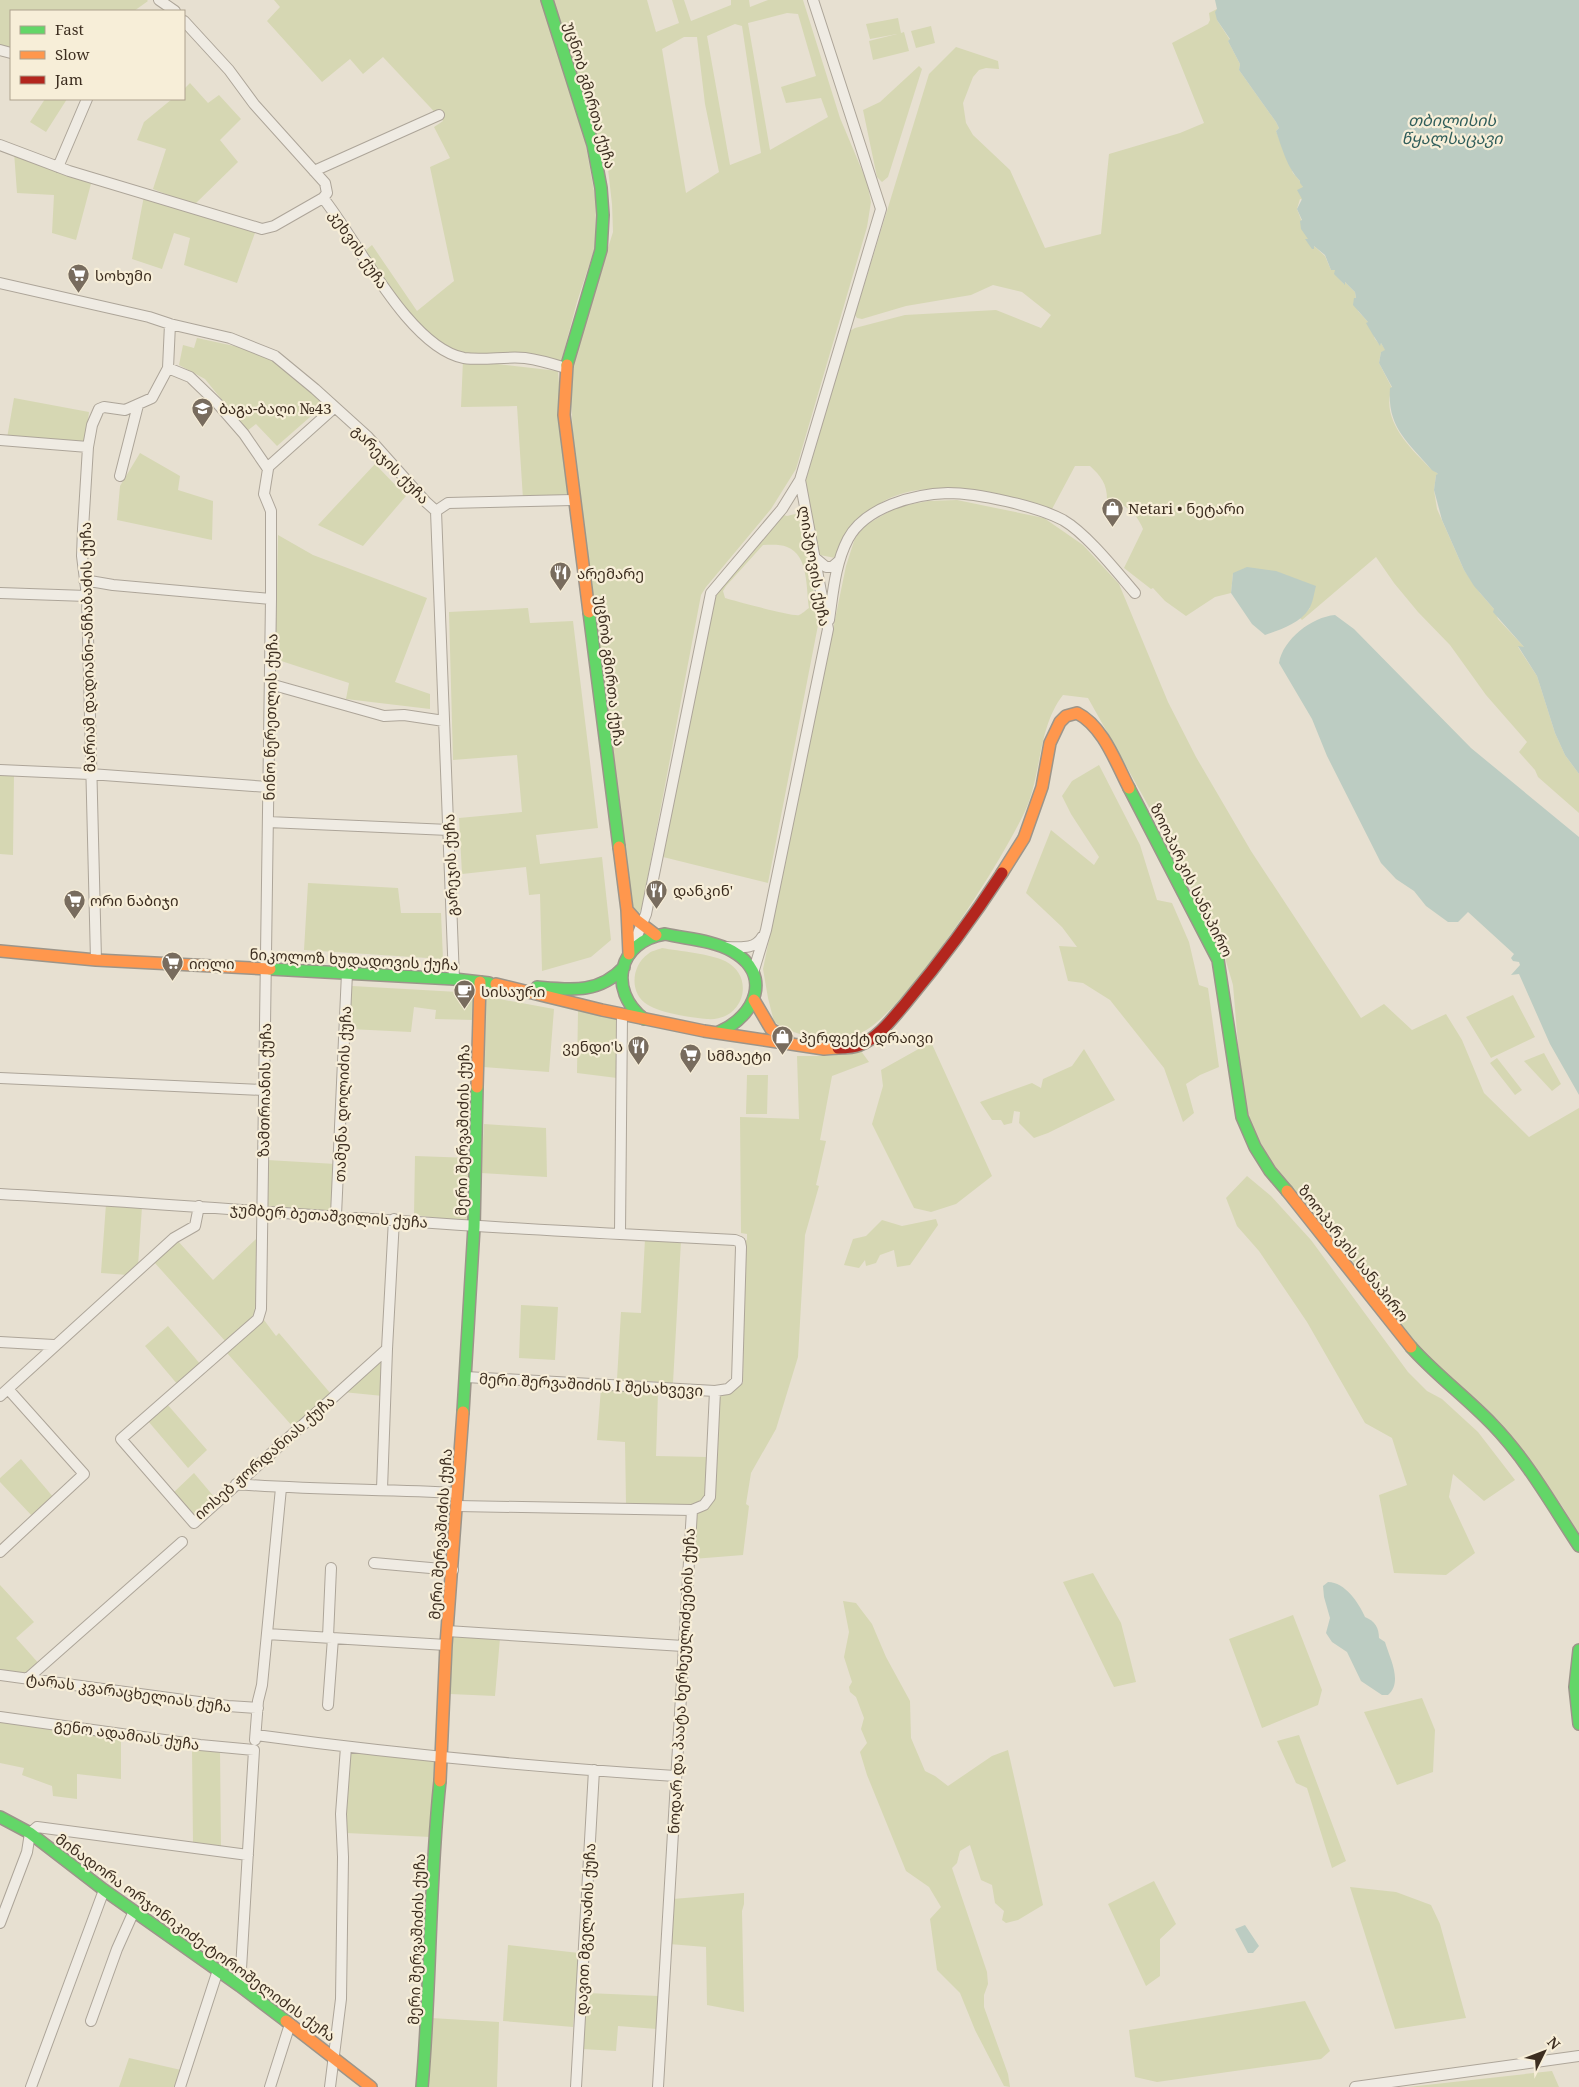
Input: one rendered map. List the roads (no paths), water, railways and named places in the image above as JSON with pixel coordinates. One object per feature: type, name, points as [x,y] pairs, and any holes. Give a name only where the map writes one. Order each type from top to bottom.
[{"type":"main road","name":"უცნობ გმირთა ქუჩა","points":[[547,0],[593,145],[601,188],[603,215],[601,250],[566,368],[564,415],[573,500],[627,910],[629,954]]},
{"type":"main road","name":"ზოოპარკის სანაპირო","points":[[801,1045],[824,1049],[850,1048],[861,1045],[892,1020],[971,920],[1024,838],[1042,786],[1050,743],[1060,722],[1066,716],[1077,713],[1085,717],[1100,734],[1218,960],[1242,1117],[1255,1148],[1270,1171],[1310,1218],[1396,1331],[1432,1369],[1492,1424],[1523,1461],[1579,1546]]},
{"type":"main road","points":[[627,910],[642,925],[656,935]]},
{"type":"main road","points":[[645,1019],[630,1006],[624,995],[621,984],[624,968],[629,954],[647,939],[665,934],[734,952],[749,965],[753,973],[754,1000],[762,1018],[772,1031],[784,1039],[801,1045]]},
{"type":"main road","name":"ნიკოლოზ ხუდადოვის ქუჩა","points":[[0,951],[96,960],[454,979],[578,990],[596,987],[611,979],[624,968]]},
{"type":"main road","name":"მერი შერვაშიძის ქუჩა","points":[[422,2087],[427,2030],[435,1826],[442,1757],[446,1645],[466,1377],[474,1227],[480,982]]},
{"type":"main road","name":"ნიკოლოზ ხუდადოვის ქუჩა","points":[[496,984],[622,1015],[716,1033],[801,1045]]},
{"type":"main road","points":[[578,990],[616,995],[618,1006],[614,1009],[602,1010]]},
{"type":"main road","points":[[716,1033],[736,1025],[744,1018],[754,1000]]},
{"type":"main road","points":[[1579,1650],[1574,1673],[1573,1694],[1579,1724]]},
{"type":"main road","name":"მინადორა ორჯონიკიძე-ტოროშელიძის ქუჩა","points":[[0,1816],[30,1833],[104,1890],[218,1970],[333,2055],[372,2087]]},
{"type":"street","points":[[159,0],[173,10]]},
{"type":"street","name":"ლიპტოვის ქუჩა","points":[[753,973],[766,930],[828,629],[800,480],[881,209],[813,0]]},
{"type":"street","points":[[185,22],[229,70],[254,104],[314,171],[327,188],[327,193],[323,198]]},
{"type":"street","points":[[58,166],[87,100]]},
{"type":"street","points":[[314,171],[439,115]]},
{"type":"street","name":"კეხვის ქუჩა","points":[[0,145],[58,166],[262,229],[274,226],[323,198],[340,219],[373,271],[413,325],[441,349],[464,358],[524,358],[542,360],[566,368]]},
{"type":"street","name":"გარეჯის ქუჩა","points":[[0,283],[149,317],[170,324],[230,338],[275,356],[368,437],[436,511],[454,979]]},
{"type":"street","points":[[120,476],[138,405],[152,398],[168,368],[170,324]]},
{"type":"street","points":[[168,368],[190,377],[217,402],[244,434],[267,468],[335,408]]},
{"type":"street","name":"მარიამ დადიანი-ანჩაბაძის ქუჩა","points":[[96,960],[87,596],[82,556],[88,446],[92,425],[99,409],[104,407],[125,410],[138,405]]},
{"type":"street","points":[[0,440],[88,446]]},
{"type":"street","name":"ნინო წერეთლის ქუჩა","points":[[267,468],[264,494],[271,511],[267,968]]},
{"type":"street","points":[[629,954],[642,925],[711,593],[782,509],[800,480]]},
{"type":"street","points":[[828,629],[839,561],[848,538],[862,522],[886,506],[908,499],[948,493],[971,495],[1038,510],[1063,520],[1093,546],[1135,593]]},
{"type":"street","points":[[436,511],[448,503],[573,500]]},
{"type":"street","points":[[782,509],[793,505],[805,512]]},
{"type":"street","points":[[814,557],[826,567],[832,568],[839,561]]},
{"type":"street","points":[[84,580],[113,585],[271,599]]},
{"type":"street","points":[[0,593],[87,596]]},
{"type":"street","points":[[270,684],[384,716],[404,715],[444,721]]},
{"type":"street","points":[[0,770],[90,774],[268,787]]},
{"type":"street","points":[[268,822],[448,830]]},
{"type":"street","points":[[723,948],[751,947],[758,944],[766,930]]},
{"type":"street","name":"ზამთრიანის ქუჩა","points":[[263,1211],[263,1090],[267,968]]},
{"type":"street","name":"თამუნა დოლიძის ქუჩა","points":[[336,1215],[347,973]]},
{"type":"street","points":[[622,1015],[620,1234],[735,1240],[740,1242],[737,1382],[728,1389],[715,1391]]},
{"type":"street","points":[[0,1078],[263,1090]]},
{"type":"street","name":"ჯუმბერ ბეთაშვილის ქუჩა","points":[[0,1194],[394,1219],[474,1227],[620,1234]]},
{"type":"street","points":[[0,1552],[84,1474],[4,1393],[54,1345],[174,1238],[195,1226],[199,1206]]},
{"type":"street","name":"იოსებ ჟორდანიას ქუჩა","points":[[263,1211],[261,1309],[258,1320],[121,1439],[194,1523],[387,1349]]},
{"type":"street","points":[[382,1489],[394,1219]]},
{"type":"street","points":[[0,1342],[54,1345]]},
{"type":"street","name":"მერი შერვაშიძის I შესახვევი","points":[[466,1377],[715,1391]]},
{"type":"street","name":"ნოდარ და პაატა ხერხეულიძეების ქუჩა","points":[[658,2087],[692,1510],[704,1505],[710,1497],[715,1391]]},
{"type":"street","points":[[236,1484],[281,1488],[382,1489],[457,1493]]},
{"type":"street","points":[[240,1986],[254,1750],[281,1488]]},
{"type":"street","points":[[457,1506],[692,1510]]},
{"type":"street","points":[[28,1678],[182,1542]]},
{"type":"street","points":[[374,1563],[452,1570]]},
{"type":"street","points":[[328,1705],[331,1568]]},
{"type":"street","points":[[447,1631],[683,1646]]},
{"type":"street","points":[[266,1634],[446,1645]]},
{"type":"street","name":"ტარას კვარაცხელიას ქუჩა","points":[[0,1675],[228,1706],[258,1708]]},
{"type":"street","name":"გენო ადამიას ქუჩა","points":[[0,1717],[200,1745],[254,1750]]},
{"type":"street","points":[[256,1735],[442,1757],[675,1776]]},
{"type":"street","points":[[330,2087],[334,2069],[333,2055],[341,1999],[341,1814],[346,1747]]},
{"type":"street","name":"დავით მგელაძის ქუჩა","points":[[576,2087],[594,1770]]},
{"type":"street","points":[[0,1923],[27,1852],[30,1833],[37,1827],[248,1855]]},
{"type":"street","points":[[31,2087],[104,1890]]},
{"type":"street","points":[[91,2021],[117,1949],[134,1911]]},
{"type":"street","points":[[180,2087],[218,1970]]},
{"type":"street","points":[[270,2087],[290,2024]]},
{"type":"street","points":[[1355,2087],[1579,2056]]},
{"type":"water","name":"თბილისის წყალსაცავი","points":[[1215,0],[1579,0],[1579,774],[1565,755],[1555,733],[1537,676],[1518,646],[1524,647],[1493,612],[1494,609],[1474,586],[1464,570],[1442,520],[1434,490],[1436,475],[1438,474],[1431,469],[1406,441],[1395,423],[1390,402],[1390,388],[1392,387],[1379,363],[1381,352],[1385,350],[1371,332],[1366,323],[1368,322],[1353,305],[1354,298],[1356,298],[1355,292],[1334,274],[1335,270],[1331,270],[1325,255],[1314,246],[1314,249],[1312,249],[1305,239],[1308,239],[1301,229],[1300,221],[1302,220],[1297,209],[1302,199],[1297,190],[1303,187],[1285,158],[1276,131],[1279,128],[1276,122],[1239,70],[1240,64],[1228,41],[1230,39],[1217,20]]},
{"type":"water","points":[[1247,567],[1276,571],[1316,586],[1309,609],[1295,622],[1265,635],[1252,624],[1231,593],[1233,573]]},
{"type":"water","points":[[1335,615],[1354,629],[1471,748],[1579,837],[1579,1095],[1550,1044],[1519,974],[1511,975],[1520,965],[1519,962],[1513,961],[1511,958],[1514,954],[1468,912],[1458,922],[1448,922],[1426,906],[1414,891],[1396,879],[1381,863],[1327,756],[1312,719],[1279,663],[1286,646],[1300,631],[1317,620]]},
{"type":"water","points":[[1328,1582],[1346,1589],[1365,1617],[1376,1625],[1379,1638],[1385,1642],[1394,1670],[1395,1684],[1388,1695],[1382,1695],[1361,1681],[1347,1652],[1332,1642],[1326,1633],[1330,1618],[1323,1586]]},
{"type":"water","points":[[1245,1925],[1259,1946],[1253,1953],[1248,1953],[1235,1929]]},
{"type":"place","name":"სოხუმი","points":[[79,294]]},
{"type":"place","name":"ბაგა-ბაღი №43","points":[[203,427]]},
{"type":"place","name":"Netari • ნეტარი","points":[[1112,527]]},
{"type":"place","name":"არემარე","points":[[561,592]]},
{"type":"place","name":"დანკინ'","points":[[657,909]]},
{"type":"place","name":"ორი ნაბიჯი","points":[[74,919]]},
{"type":"place","name":"იოლი","points":[[173,982]]},
{"type":"place","name":"სისაური","points":[[465,1010]]},
{"type":"place","name":"პერფექტ დრაივი","points":[[783,1056]]},
{"type":"place","name":"ვენდი'ს","points":[[639,1065]]},
{"type":"place","name":"სმმაეტი","points":[[691,1074]]}]
